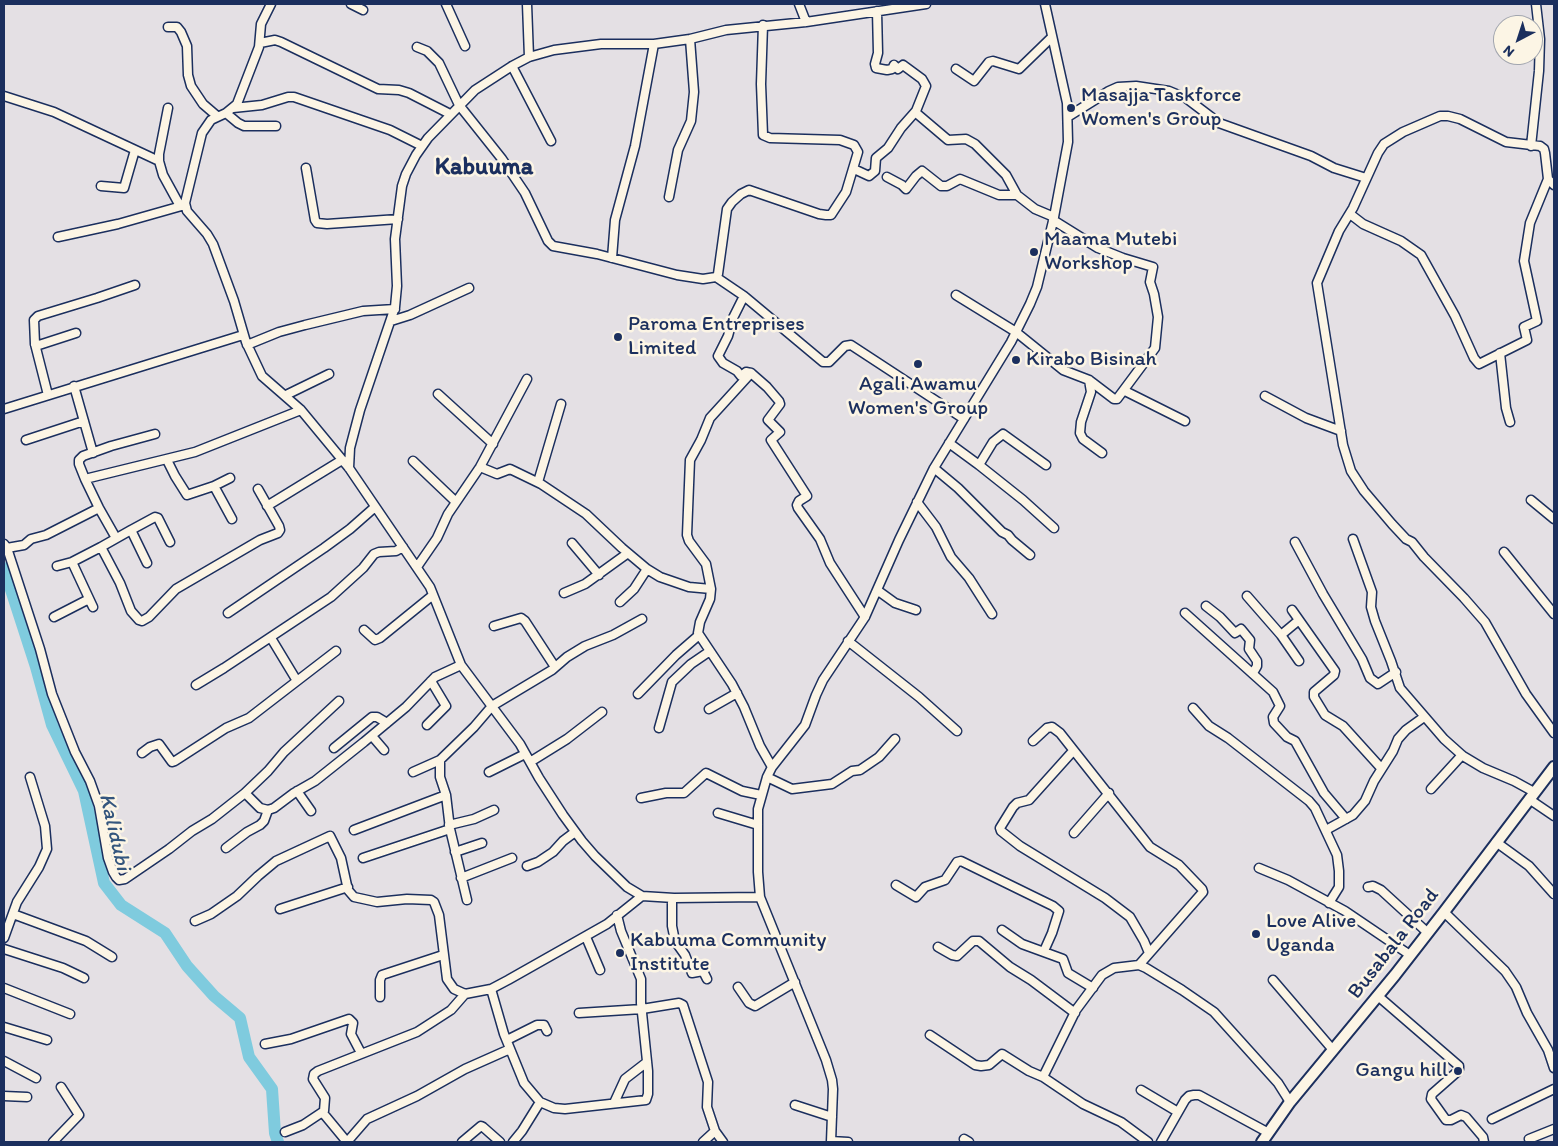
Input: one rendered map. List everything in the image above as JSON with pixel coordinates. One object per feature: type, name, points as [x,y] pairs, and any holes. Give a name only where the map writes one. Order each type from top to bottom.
[{"type":"street","points":[[229,111],[237,104],[240,97],[260,43],[261,24],[271,4]]},
{"type":"street","points":[[351,4],[363,10]]},
{"type":"street","points":[[446,4],[465,46]]},
{"type":"street","points":[[527,4],[529,57]]},
{"type":"street","points":[[799,4],[806,22]]},
{"type":"street","points":[[349,468],[350,448],[360,410],[395,309],[397,286],[395,239],[402,186],[406,174],[422,146],[450,114],[481,85],[529,57],[554,50],[584,45],[654,44],[726,30],[806,22],[926,4]]},
{"type":"street","points":[[848,1142],[831,1141],[834,1089],[832,1080],[826,1060],[760,897],[758,809],[761,795],[772,767],[805,724],[823,680],[865,617],[934,468],[1016,332],[1037,287],[1067,154],[1069,116],[1045,4]]},
{"type":"street","points":[[1531,146],[1540,71],[1540,39],[1536,4]]},
{"type":"street","points":[[854,169],[869,176],[875,171],[876,158],[888,148],[901,128],[915,112],[926,88],[924,81],[904,65],[898,68],[894,65],[892,69],[887,70],[876,68],[875,64],[878,53],[877,11]]},
{"type":"street","points":[[716,277],[727,209],[741,194],[749,190],[826,216],[835,210],[846,192],[858,152],[854,145],[833,140],[770,138],[763,135],[761,84],[763,25]]},
{"type":"street","points":[[168,26],[177,27],[181,32],[187,46],[187,68],[191,86],[203,104],[217,116]]},
{"type":"street","points":[[956,69],[974,81],[989,62],[993,61],[1019,69],[1052,37]]},
{"type":"street","points":[[670,197],[678,150],[691,120],[694,92],[690,38]]},
{"type":"street","points":[[260,43],[270,40],[281,42],[378,88],[409,93],[450,114]]},
{"type":"street","points":[[612,258],[615,220],[635,146],[654,44]]},
{"type":"street","points":[[418,47],[426,51],[439,63],[459,105],[502,159],[525,192],[550,244],[677,275],[703,279],[716,277],[744,296],[823,362],[829,362],[845,346],[851,345],[964,419]]},
{"type":"street","points":[[512,66],[551,142]]},
{"type":"street","points":[[1069,116],[1118,87],[1127,85],[1169,91],[1186,98],[1219,123],[1311,156],[1334,168],[1366,178]]},
{"type":"street","points":[[4,96],[54,112],[159,161]]},
{"type":"street","points":[[182,205],[202,133],[211,120],[229,111],[294,97],[390,130],[422,146]]},
{"type":"street","points":[[168,108],[159,161],[164,175],[182,205],[207,234],[213,244],[234,301],[247,345],[262,376],[302,410],[349,468],[430,587],[460,665],[520,744],[539,778],[575,832],[595,856],[627,887],[642,896],[672,898],[760,897]]},
{"type":"street","points":[[229,111],[238,123],[244,126],[276,126]]},
{"type":"street","points":[[915,112],[948,140],[966,139],[975,144],[1006,176],[1017,195],[1035,209],[1053,218],[1098,248],[1153,267],[1150,282],[1158,317],[1157,342],[1152,353],[1125,391],[1116,399],[1088,380],[1063,370],[1016,332],[956,295]]},
{"type":"street","points":[[1350,214],[1363,224],[1400,241],[1421,255],[1455,316],[1477,363],[1481,363],[1527,340],[1524,327],[1537,321],[1524,261],[1530,223],[1551,182],[1544,149],[1540,146],[1506,142],[1460,119],[1448,116],[1440,116],[1403,132],[1384,144],[1378,153],[1350,214],[1339,231],[1317,283],[1341,431],[1350,471],[1356,481],[1392,524],[1415,544],[1424,557],[1485,622],[1526,694],[1554,733]]},
{"type":"street","points":[[101,186],[124,188],[135,150]]},
{"type":"street","points":[[306,168],[317,223],[398,219]]},
{"type":"street","points":[[887,177],[906,189],[922,171],[941,186],[947,186],[960,179],[998,195],[1017,195]]},
{"type":"street","points":[[58,236],[118,224],[182,205]]},
{"type":"street","points":[[48,394],[35,344],[34,320],[38,316],[135,285]]},
{"type":"street","points":[[391,321],[410,315],[469,288]]},
{"type":"street","points":[[744,296],[718,356],[723,363],[737,370],[742,376],[746,372],[751,373],[768,387],[779,401],[780,404],[768,420],[780,432],[771,440],[807,496],[799,501],[798,508],[820,539],[830,563],[865,617]]},
{"type":"street","points":[[247,345],[279,332],[363,311],[395,309]]},
{"type":"street","points":[[35,344],[39,345],[76,333]]},
{"type":"street","points":[[4,409],[244,335]]},
{"type":"street","points":[[1500,354],[1506,408],[1510,422]]},
{"type":"street","points":[[751,373],[710,418],[690,460],[687,535],[706,564],[711,589],[710,599],[698,627],[699,635],[737,693],[760,746],[772,767]]},
{"type":"street","points":[[286,395],[329,374]]},
{"type":"street","points":[[417,568],[437,538],[456,502],[480,467],[527,379]]},
{"type":"street","points":[[1088,380],[1091,392],[1081,422],[1080,433],[1089,444],[1102,453]]},
{"type":"street","points":[[74,386],[93,453]]},
{"type":"street","points":[[1125,391],[1185,421]]},
{"type":"street","points":[[438,394],[493,444]]},
{"type":"street","points":[[1265,396],[1306,418],[1341,431]]},
{"type":"street","points":[[538,482],[561,404]]},
{"type":"street","points":[[85,479],[195,452],[302,410]]},
{"type":"street","points":[[26,440],[84,421]]},
{"type":"street","points":[[116,538],[85,479],[79,460],[82,456],[155,434]]},
{"type":"street","points":[[979,464],[994,442],[1003,434],[1046,465]]},
{"type":"street","points":[[949,443],[979,464],[1054,528]]},
{"type":"street","points":[[168,460],[187,495],[214,486],[230,478]]},
{"type":"street","points":[[268,506],[342,460]]},
{"type":"street","points":[[413,461],[456,502]]},
{"type":"street","points":[[480,467],[497,474],[510,469],[538,482],[586,514],[647,569],[675,583],[689,587],[711,589]]},
{"type":"street","points":[[934,468],[958,488],[1002,532],[1030,555]]},
{"type":"street","points":[[214,486],[232,519]]},
{"type":"street","points":[[101,547],[120,583],[131,611],[136,618],[142,621],[149,617],[176,589],[260,540],[278,533],[280,530],[258,489]]},
{"type":"street","points":[[1531,500],[1554,519]]},
{"type":"street","points":[[917,502],[936,527],[951,557],[969,578],[992,614]]},
{"type":"street","points":[[228,613],[324,548],[375,507]]},
{"type":"street","points":[[99,508],[46,535],[31,539],[24,546],[6,546],[40,649],[52,694],[74,752],[90,781],[98,806],[108,858],[116,878],[125,880],[212,819],[245,793],[268,771],[284,752],[339,700]]},
{"type":"street","points":[[57,566],[72,562],[155,517],[158,518],[170,542]]},
{"type":"street","points":[[131,530],[147,563]]},
{"type":"street","points":[[1353,539],[1372,592],[1371,607],[1375,621],[1396,672],[1400,688],[1444,739],[1462,755],[1483,768],[1514,781],[1554,816]]},
{"type":"street","points":[[1295,542],[1322,594],[1358,652],[1370,678],[1378,684],[1396,672]]},
{"type":"street","points":[[572,543],[599,575]]},
{"type":"street","points":[[196,684],[271,638],[331,597],[363,568],[374,554],[396,551],[403,547]]},
{"type":"street","points":[[1504,552],[1554,614]]},
{"type":"street","points":[[564,593],[585,584],[628,553]]},
{"type":"street","points":[[72,562],[93,607]]},
{"type":"street","points":[[620,602],[634,589],[647,569]]},
{"type":"street","points":[[877,590],[895,603],[916,610]]},
{"type":"street","points":[[364,630],[375,640],[380,638],[433,595]]},
{"type":"street","points":[[1247,596],[1281,636],[1299,661]]},
{"type":"street","points":[[54,617],[89,599]]},
{"type":"street","points":[[1206,606],[1235,633],[1241,629],[1250,640],[1249,649],[1257,661],[1253,673]]},
{"type":"street","points":[[1292,610],[1335,671],[1334,675],[1314,692],[1314,697],[1325,715],[1343,726],[1381,768]]},
{"type":"street","points":[[1185,613],[1273,692],[1280,704],[1280,708],[1273,717],[1274,723],[1287,737],[1295,741],[1321,788],[1346,820]]},
{"type":"street","points":[[494,626],[520,618],[525,621],[555,667]]},
{"type":"street","points":[[413,772],[440,760],[474,727],[492,706],[585,646],[613,635],[642,620]]},
{"type":"street","points":[[1281,636],[1299,620]]},
{"type":"street","points":[[638,694],[676,655],[699,635]]},
{"type":"street","points":[[271,638],[297,681]]},
{"type":"street","points":[[848,641],[919,697],[957,731]]},
{"type":"street","points":[[142,753],[150,747],[159,744],[172,762],[176,761],[226,728],[249,718],[336,651]]},
{"type":"street","points":[[659,728],[672,682],[691,664],[710,651]]},
{"type":"street","points":[[245,793],[260,808],[268,810],[278,805],[315,781],[372,736],[412,702],[431,681],[460,665]]},
{"type":"street","points":[[427,725],[446,706],[431,681]]},
{"type":"street","points":[[709,708],[737,693]]},
{"type":"street","points":[[1193,708],[1209,726],[1228,738],[1309,801],[1315,808],[1337,855],[1340,882],[1339,887],[1329,902]]},
{"type":"street","points":[[530,762],[566,739],[602,712]]},
{"type":"street","points":[[1326,830],[1346,820],[1365,801],[1398,739],[1424,716]]},
{"type":"street","points":[[334,748],[372,717],[377,717],[387,723]]},
{"type":"street","points":[[1033,741],[1044,729],[1052,727],[1066,739],[1073,751],[1083,760],[1150,847],[1179,865],[1202,889],[1203,892],[1139,965]]},
{"type":"street","points":[[372,736],[384,750]]},
{"type":"street","points":[[767,778],[792,789],[832,784],[852,771],[860,770],[879,757],[895,739]]},
{"type":"street","points":[[1073,751],[1029,800],[1014,805],[1000,829],[1002,833],[1020,846],[1106,898],[1130,917],[1149,953]]},
{"type":"street","points":[[489,772],[526,754]]},
{"type":"street","points":[[1431,789],[1462,755]]},
{"type":"street","points":[[440,760],[440,777],[446,795],[450,827],[467,900]]},
{"type":"street","name":"Busabala Road","points":[[1262,1142],[1267,1132],[1290,1102],[1428,933],[1554,767]]},
{"type":"street","points":[[641,798],[666,793],[684,793],[706,773],[742,791],[761,795]]},
{"type":"street","points":[[4,938],[17,902],[39,867],[47,849],[45,826],[30,777]]},
{"type":"street","points":[[297,791],[311,811]]},
{"type":"street","points":[[1074,833],[1108,793]]},
{"type":"street","points":[[354,830],[446,795]]},
{"type":"street","points":[[226,848],[260,825],[264,821],[268,810]]},
{"type":"street","points":[[363,858],[474,819],[494,810]]},
{"type":"street","points":[[718,813],[758,826]]},
{"type":"street","points":[[527,866],[538,862],[553,852],[575,832]]},
{"type":"street","points":[[195,921],[211,914],[238,896],[276,861],[328,836],[332,836],[341,858],[348,887],[354,897],[377,902],[407,899],[431,900],[436,905],[447,979],[454,989],[465,994],[491,989],[586,937],[607,924],[642,896]]},
{"type":"street","points":[[1496,842],[1529,866],[1554,894]]},
{"type":"street","points":[[455,852],[482,843]]},
{"type":"street","points":[[461,878],[512,858]]},
{"type":"street","points":[[896,885],[916,897],[925,887],[945,880],[957,862],[961,861],[1057,909],[1059,912],[1058,916],[1044,951]]},
{"type":"street","points":[[1259,868],[1288,880],[1329,902],[1378,932],[1410,955]]},
{"type":"street","points":[[1368,887],[1373,886],[1382,890],[1428,933]]},
{"type":"street","points":[[280,909],[348,887]]},
{"type":"street","points":[[672,898],[672,926],[675,941],[685,955],[692,973],[703,971],[707,979]]},
{"type":"street","points":[[1444,912],[1505,971],[1516,987],[1527,1013],[1551,1049],[1554,1068]]},
{"type":"street","points":[[13,914],[86,941],[112,957]]},
{"type":"street","points":[[491,989],[506,1040],[524,1083],[540,1102],[554,1108],[566,1109],[646,1100],[648,1094],[647,1062],[640,973],[621,931],[617,915]]},
{"type":"street","points":[[1002,930],[1022,944],[1063,959],[1068,972],[1093,988]]},
{"type":"street","points":[[586,937],[600,970]]},
{"type":"street","points":[[938,947],[957,956],[974,941],[979,941],[1010,967],[1031,980],[1075,1013]]},
{"type":"street","points":[[4,949],[63,968],[84,978]]},
{"type":"street","points":[[380,997],[380,980],[382,975],[444,955]]},
{"type":"street","points":[[1043,1077],[1075,1013],[1102,975],[1109,970],[1139,965],[1182,990],[1214,1012],[1278,1084],[1290,1102]]},
{"type":"street","points":[[1273,980],[1333,1050]]},
{"type":"street","points":[[738,987],[750,1003],[755,1006],[795,982]]},
{"type":"street","points":[[4,988],[70,1014]]},
{"type":"street","points":[[465,994],[454,1007],[417,1032],[361,1053],[314,1074],[313,1079],[325,1098],[323,1113],[347,1142],[368,1119],[417,1096],[465,1069],[510,1049]]},
{"type":"street","points":[[1378,996],[1459,1066],[1457,1072],[1432,1094],[1431,1099],[1446,1120],[1452,1120],[1461,1115],[1466,1117],[1483,1137],[1484,1142]]},
{"type":"street","points":[[580,1012],[684,1005],[708,1082],[707,1107],[715,1131],[723,1142]]},
{"type":"street","points":[[265,1044],[291,1038],[349,1019],[353,1023],[351,1034],[361,1053]]},
{"type":"street","points":[[506,1040],[537,1025],[544,1025],[547,1031]]},
{"type":"street","points":[[4,1027],[47,1040]]},
{"type":"street","points":[[930,1036],[975,1065],[989,1064],[1001,1054],[1043,1077],[1083,1104],[1121,1122],[1148,1142]]},
{"type":"street","points":[[4,1061],[36,1078]]},
{"type":"street","points":[[614,1103],[625,1079],[647,1062]]},
{"type":"street","points":[[53,1142],[79,1115],[62,1087]]},
{"type":"street","points":[[1492,1119],[1554,1089]]},
{"type":"street","points":[[1141,1090],[1178,1112]]},
{"type":"street","points":[[1161,1142],[1189,1096],[1198,1095],[1267,1132]]},
{"type":"street","points":[[4,1096],[27,1097]]},
{"type":"street","points":[[513,1142],[540,1102]]},
{"type":"street","points":[[795,1105],[832,1116]]},
{"type":"street","points":[[285,1132],[303,1125],[323,1113]]},
{"type":"street","points":[[462,1142],[481,1126],[500,1142]]},
{"type":"street","points":[[1530,1139],[1554,1128]]},
{"type":"street","points":[[703,1142],[715,1131]]},
{"type":"waterway","name":"Kalidubi","points":[[4,568],[36,667],[52,725],[84,791],[104,883],[121,905],[165,933],[187,966],[214,996],[240,1018],[249,1057],[272,1089],[275,1133],[278,1142]]},
{"type":"place","name":"Masajja Taskforce Women's Group","points":[[1071,108]]},
{"type":"place","name":"Maama Mutebi Workshop","points":[[1034,252]]},
{"type":"place","name":"Paroma Entreprises Limited","points":[[618,337]]},
{"type":"place","name":"Kirabo Bisinah","points":[[1016,360]]},
{"type":"place","name":"Agali Awamu Women's Group","points":[[918,364]]},
{"type":"place","name":"Love Alive Uganda","points":[[1256,934]]},
{"type":"place","name":"Kabuuma Community Institute","points":[[620,953]]},
{"type":"place","name":"Gangu hill","points":[[1458,1071]]},
{"type":"district","name":"Kabuuma","points":[[484,168]]}]
